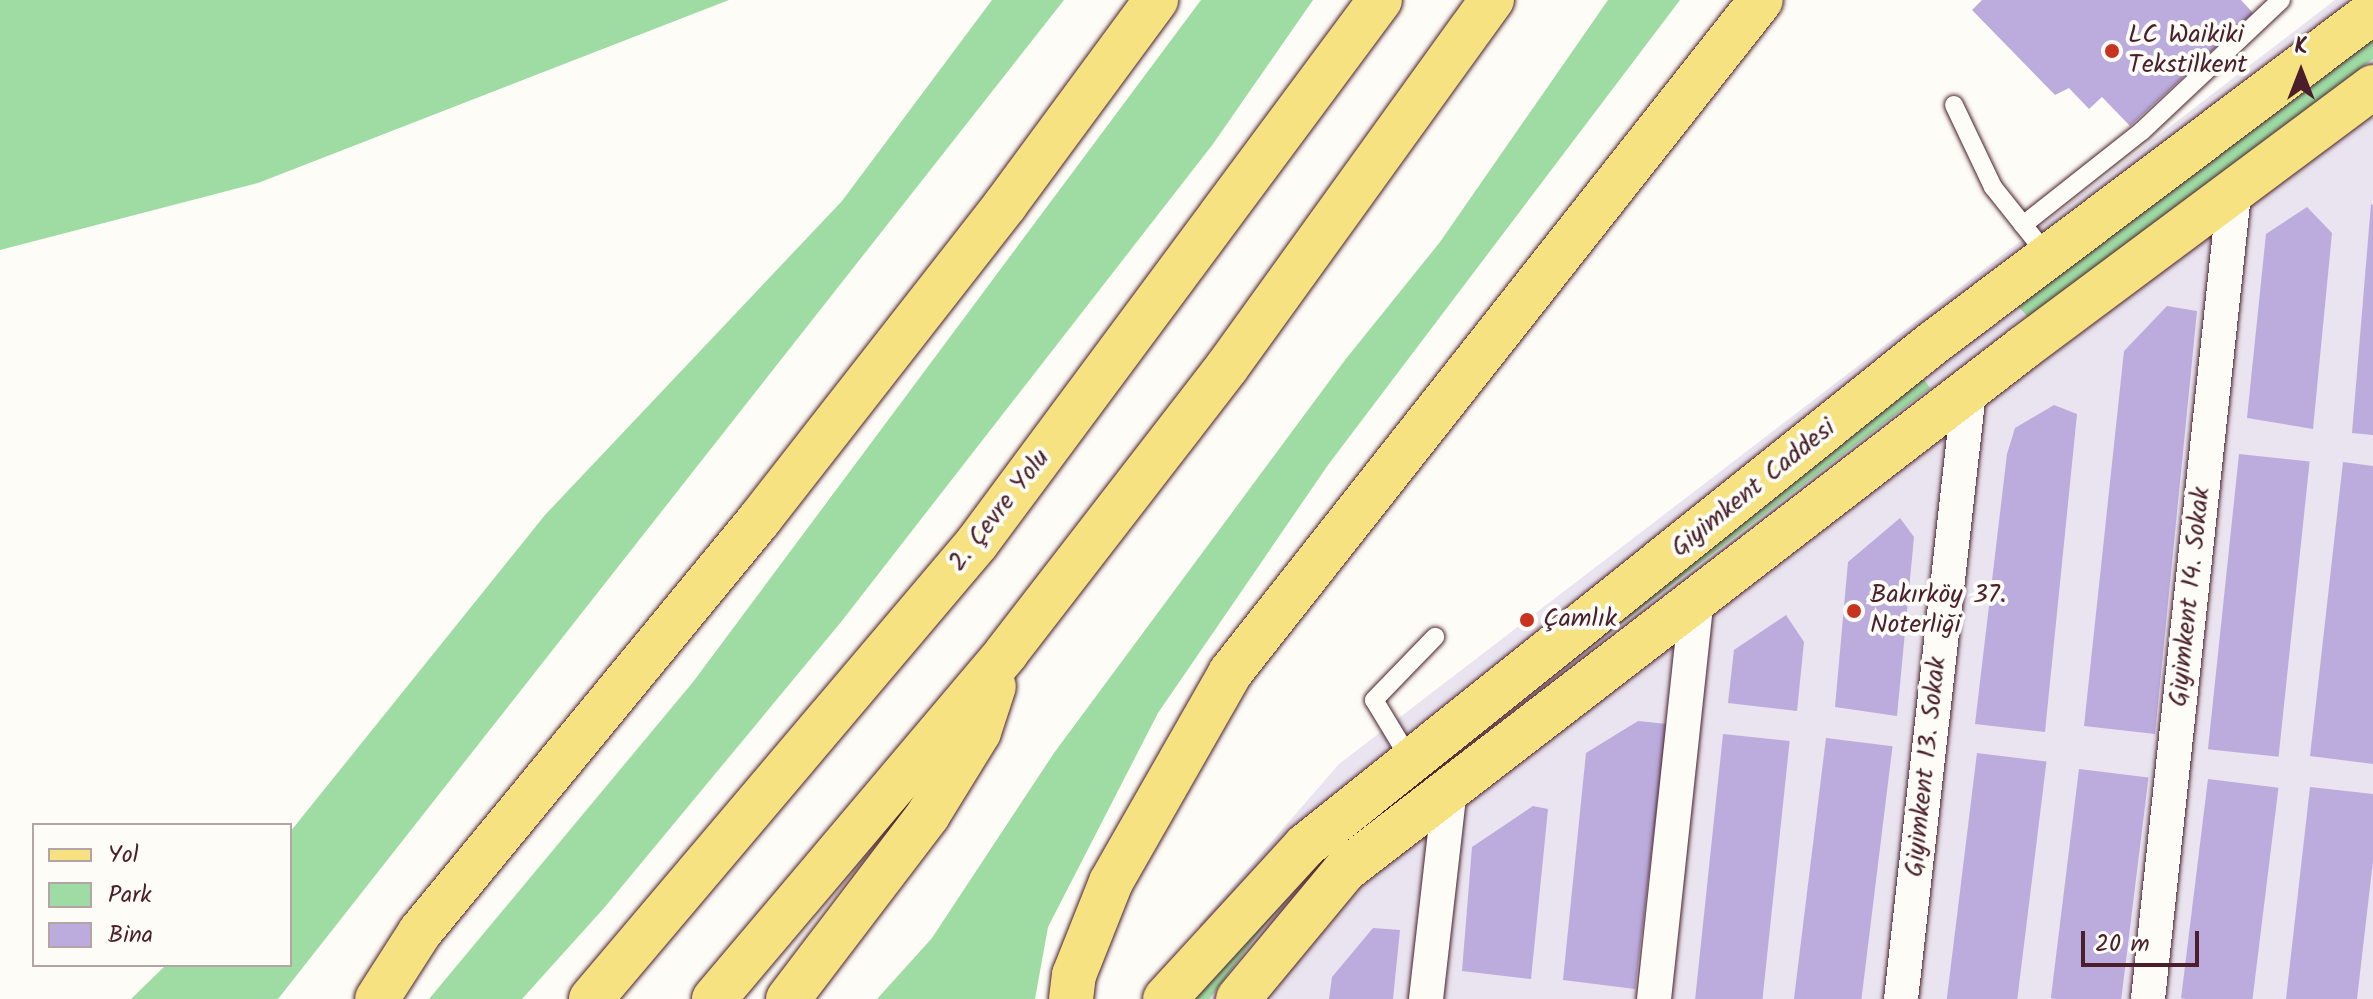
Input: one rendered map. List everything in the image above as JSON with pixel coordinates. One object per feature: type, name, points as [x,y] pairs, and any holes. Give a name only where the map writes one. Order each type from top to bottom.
[{"type":"main road","points":[[377,999],[420,932],[759,520],[1156,0]]},
{"type":"main road","name":"2. Çevre Yolu","points":[[591,999],[977,543],[1380,0]]},
{"type":"main road","points":[[714,999],[1006,653],[1227,367],[1492,0]]},
{"type":"main road","points":[[1071,999],[1074,975],[1111,882],[1230,673],[1761,0]]},
{"type":"main road","name":"Giyimkent Caddesi","points":[[1165,999],[1305,846],[1412,764],[1933,343],[1984,307],[2036,240],[2373,12]]},
{"type":"main road","name":"Giyimkent Caddesi","points":[[1238,999],[1345,870],[1449,796],[2023,348],[2234,194],[2373,87]]},
{"type":"main road","points":[[1984,307],[2019,328],[2023,348]]},
{"type":"main road","points":[[1933,343],[1952,382],[1969,392]]},
{"type":"main road","points":[[788,999],[928,815],[979,732],[1006,653]]},
{"type":"main road","points":[[341,999],[420,932]]},
{"type":"street","name":"Giyimkent 14. Sokak","points":[[2148,999],[2234,194]]},
{"type":"street","name":"Giyimkent 13. Sokak","points":[[1901,999],[1969,392]]},
{"type":"street","points":[[1654,999],[1696,603]]},
{"type":"street","points":[[1426,999],[1449,796]]},
{"type":"lane","points":[[1954,105],[1993,187],[2036,240],[2142,131],[2281,0]]},
{"type":"lane","points":[[1412,764],[1374,700],[1435,637]]},
{"type":"shaded area","points":[[2335,0],[2373,0],[2373,999],[1185,999],[1200,924],[1339,764]]},
{"type":"green space","points":[[0,0],[729,0],[258,183],[0,250]]},
{"type":"green space","points":[[992,0],[1064,0],[278,999],[131,999],[164,967],[292,967],[292,830],[545,515],[842,201]]},
{"type":"green space","points":[[1201,0],[1313,0],[1213,144],[841,622],[604,908],[522,999],[429,999],[693,682]]},
{"type":"green space","points":[[1608,0],[1680,0],[1328,465],[1158,713],[1048,927],[1035,999],[877,999],[932,938],[1054,753],[1345,360],[1440,242]]},
{"type":"green space","points":[[2373,35],[2373,59],[2028,317],[2017,305]]},
{"type":"green space","points":[[1920,374],[1930,388],[1318,855],[1209,999],[1183,999],[1308,845]]},
{"type":"building","name":"LC Waikiki Tekstilkent","points":[[1982,0],[2241,0],[2253,13],[2130,126],[2102,97],[2089,109],[2069,88],[2055,95],[1972,10]]},
{"type":"building","points":[[2373,205],[2373,435],[2352,433]]},
{"type":"building","points":[[2307,207],[2332,233],[2313,429],[2247,418],[2266,234]]},
{"type":"building","points":[[2167,306],[2197,311],[2155,734],[2084,726],[2124,351]]},
{"type":"building","points":[[2054,405],[2077,414],[2045,732],[1975,724],[2007,454],[2015,428]]},
{"type":"building","points":[[2239,454],[2310,461],[2279,757],[2208,749]]},
{"type":"building","points":[[2343,462],[2373,466],[2373,764],[2310,756]]},
{"type":"building","points":[[1900,518],[1914,537],[1897,716],[1835,707],[1848,562]]},
{"type":"building","points":[[1786,615],[1804,642],[1797,711],[1728,703],[1734,650]]},
{"type":"building","points":[[1638,721],[1667,724],[1635,989],[1563,980],[1586,753]]},
{"type":"building","points":[[1723,734],[1790,741],[1763,999],[1695,999]]},
{"type":"building","points":[[1826,738],[1893,746],[1861,999],[1794,999]]},
{"type":"building","points":[[1977,753],[2046,762],[2017,999],[1947,999]]},
{"type":"building","points":[[2079,769],[2148,778],[2121,999],[2051,998]]},
{"type":"building","points":[[2208,779],[2278,788],[2253,999],[2181,998]]},
{"type":"building","points":[[2310,787],[2373,794],[2373,861],[2357,999],[2286,999]]},
{"type":"building","points":[[1533,806],[1548,809],[1531,979],[1462,971],[1472,847]]},
{"type":"building","points":[[1373,928],[1400,930],[1393,999],[1329,999],[1332,977]]},
{"type":"place","name":"LC Waikiki Tekstilkent","points":[[2112,51]]},
{"type":"place","name":"Bakırköy 37. Noterliği","points":[[1854,611]]},
{"type":"place","name":"Çamlık","points":[[1527,620]]}]
